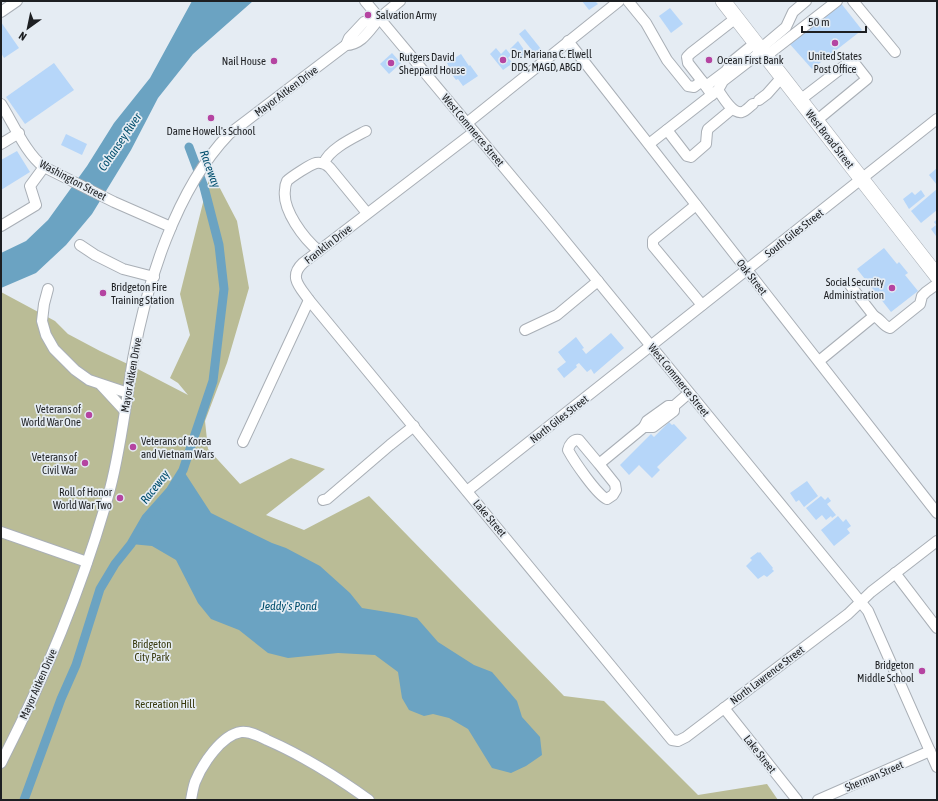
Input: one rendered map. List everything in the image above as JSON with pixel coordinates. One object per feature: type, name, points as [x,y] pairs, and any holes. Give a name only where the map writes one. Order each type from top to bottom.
[{"type":"highway","name":"West Broad Street","points":[[723,1],[937,276]]},
{"type":"street","points":[[1,12],[17,1]]},
{"type":"street","name":"West Commerce Street","points":[[364,1],[598,281],[861,601],[868,611],[937,767]]},
{"type":"street","name":"Mayor Aitken Drive","points":[[1,763],[19,729],[54,648],[93,544],[117,460],[133,358],[143,315],[171,226],[202,168],[215,149],[229,134],[346,45],[354,45],[371,31],[380,19],[400,1]]},
{"type":"street","points":[[467,123],[620,1]]},
{"type":"street","points":[[628,1],[646,23],[667,60],[688,86],[710,88]]},
{"type":"street","points":[[761,50],[786,27],[793,12],[806,1]]},
{"type":"street","points":[[649,144],[667,130],[710,88],[733,61],[761,50],[837,1]]},
{"type":"street","points":[[854,1],[895,52]]},
{"type":"street","points":[[736,18],[691,53],[688,57],[688,63],[710,88],[732,109],[742,112],[767,94],[782,76]]},
{"type":"street","name":"Oak Street","points":[[568,41],[937,513]]},
{"type":"street","points":[[800,100],[852,60],[867,79],[816,121]]},
{"type":"street","name":"Washington Street","points":[[1,104],[37,162],[65,178],[114,202],[171,226]]},
{"type":"street","points":[[667,130],[687,156],[691,158],[706,144],[708,129],[732,109]]},
{"type":"street","name":"South Giles Street","points":[[651,346],[937,119]]},
{"type":"street","points":[[324,163],[326,158],[333,151],[366,131]]},
{"type":"street","name":"Franklin Drive","points":[[309,300],[301,289],[295,276],[299,267],[367,213],[474,132]]},
{"type":"street","points":[[1,144],[18,133]]},
{"type":"street","points":[[319,251],[294,222],[285,203],[285,189],[287,182],[315,163],[324,163],[330,168],[367,213]]},
{"type":"street","points":[[1,226],[36,205],[30,186],[44,167]]},
{"type":"street","points":[[696,205],[652,240],[653,246],[702,305]]},
{"type":"street","points":[[80,245],[95,255],[123,269],[154,277]]},
{"type":"street","points":[[525,330],[557,315],[598,281]]},
{"type":"street","points":[[850,285],[874,316],[879,318],[887,327],[890,328],[920,304],[926,292],[937,284]]},
{"type":"street","points":[[48,289],[42,321],[46,335],[54,349],[75,370],[89,380],[128,393]]},
{"type":"street","points":[[243,442],[309,300]]},
{"type":"street","name":"Lake Street","points":[[309,300],[670,738]]},
{"type":"street","points":[[818,361],[874,316]]},
{"type":"street","name":"North Giles Street","points":[[467,491],[651,346]]},
{"type":"street","points":[[101,385],[125,411]]},
{"type":"street","points":[[599,464],[644,427],[647,421],[663,414],[668,406],[674,406],[689,393]]},
{"type":"street","points":[[323,500],[327,499],[414,426]]},
{"type":"street","points":[[579,440],[599,464],[615,484],[616,490],[613,495],[607,499],[599,493],[573,460],[568,447],[573,442],[579,440]]},
{"type":"street","points":[[1,532],[87,562]]},
{"type":"street","name":"North Lawrence Street","points":[[670,738],[675,741],[681,740],[848,614],[861,601],[895,573],[937,541]]},
{"type":"street","points":[[895,573],[937,628]]},
{"type":"street","name":"Lake Street","points":[[724,708],[797,800]]},
{"type":"street","points":[[191,800],[196,782],[207,761],[217,747],[231,736],[242,732],[254,734],[307,759],[370,800]]},
{"type":"street","name":"Sherman Street","points":[[818,800],[930,752]]},
{"type":"green space","name":"Bridgeton City Park","points":[[211,171],[237,221],[249,288],[227,363],[205,421],[208,449],[240,484],[291,458],[325,469],[266,515],[304,530],[369,496],[564,696],[604,701],[698,795],[767,784],[778,800],[1,800],[1,292],[55,321],[68,334],[188,395],[178,383],[170,378],[190,335],[180,294]]},
{"type":"water","name":"Cohansey River","points":[[192,1],[253,1],[193,54],[158,98],[131,150],[92,214],[66,245],[36,273],[1,288],[1,253],[26,241],[48,220],[87,166],[114,123],[150,78]]},
{"type":"water","name":"Jeddy's Pond","points":[[183,470],[211,513],[272,543],[286,548],[320,566],[350,593],[362,608],[417,618],[438,642],[474,665],[492,672],[517,701],[522,717],[540,737],[542,755],[526,766],[511,773],[492,768],[468,729],[449,718],[433,714],[424,716],[409,710],[402,698],[398,672],[375,655],[338,653],[288,658],[268,653],[239,630],[211,619],[198,603],[176,560],[152,546],[131,544],[146,518],[170,491]]},
{"type":"building","points":[[582,1],[595,1],[598,4],[589,10]]},
{"type":"building","points":[[840,2],[862,30],[812,69],[788,42]]},
{"type":"building","points":[[670,8],[683,24],[671,33],[659,16]]},
{"type":"building","points":[[1,22],[19,48],[4,58],[1,53]]},
{"type":"building","points":[[525,29],[541,49],[535,54],[519,34]]},
{"type":"building","points":[[518,41],[527,54],[518,60],[510,49]]},
{"type":"building","name":"Dr. Mariana C. Elwell DDS, MAGD, ABGD","points":[[496,48],[501,54],[506,49],[511,55],[508,58],[513,63],[503,70],[490,54]]},
{"type":"building","name":"Rutgers David Sheppard House","points":[[392,53],[401,63],[389,74],[380,64]]},
{"type":"building","points":[[461,54],[478,76],[463,86],[450,72],[451,71],[447,63]]},
{"type":"building","points":[[54,63],[74,90],[25,124],[6,97]]},
{"type":"building","points":[[66,134],[87,144],[82,155],[61,145]]},
{"type":"building","points":[[17,151],[30,172],[1,190],[1,160]]},
{"type":"building","points":[[937,168],[937,185],[929,175]]},
{"type":"building","points":[[937,189],[937,210],[921,223],[911,211]]},
{"type":"building","points":[[921,190],[925,196],[909,209],[903,199],[912,192],[915,195]]},
{"type":"building","points":[[937,219],[936,236],[931,229],[936,225],[934,222]]},
{"type":"building","points":[[884,248],[897,264],[899,262],[908,273],[905,275],[918,291],[891,312],[857,269]]},
{"type":"building","points":[[611,333],[624,348],[594,374],[591,369],[587,372],[579,363],[576,365],[577,367],[564,378],[557,369],[566,362],[558,352],[576,337],[584,348],[582,349],[586,354]]},
{"type":"building","points":[[669,422],[672,425],[674,424],[687,438],[657,467],[660,470],[652,478],[639,465],[629,475],[620,465],[651,434],[654,437]]},
{"type":"building","points":[[807,481],[818,496],[804,507],[799,500],[796,502],[790,493]]},
{"type":"building","points":[[821,496],[825,500],[828,497],[831,501],[827,504],[836,515],[832,518],[831,516],[826,520],[822,515],[816,520],[806,508]]},
{"type":"building","points":[[838,516],[843,522],[846,519],[851,526],[847,529],[850,533],[834,546],[821,530]]},
{"type":"building","points":[[760,552],[774,571],[767,577],[764,575],[758,579],[746,566],[752,560],[750,558]]},
{"type":"waterway","name":"Raceway","points":[[24,800],[61,699],[76,665],[100,589],[115,564],[131,544],[146,518],[170,491],[183,470],[213,381],[224,289],[219,245],[204,187],[189,147]]},
{"type":"place","name":"Salvation Army","points":[[368,15]]},
{"type":"place","name":"United States Post Office","points":[[835,43]]},
{"type":"place","name":"Dr. Mariana C. Elwell DDS, MAGD, ABGD","points":[[503,60]]},
{"type":"place","name":"Ocean First Bank","points":[[709,60]]},
{"type":"place","name":"Nail House","points":[[274,61]]},
{"type":"place","name":"Rutgers David Sheppard House","points":[[391,63]]},
{"type":"place","name":"Dame Howell's School","points":[[211,118]]},
{"type":"place","name":"Social Security Administration","points":[[892,288]]},
{"type":"place","name":"Bridgeton Fire Training Station","points":[[103,293]]},
{"type":"place","name":"Veterans of World War One","points":[[89,415]]},
{"type":"place","name":"Veterans of Korea and Vietnam Wars","points":[[133,447]]},
{"type":"place","name":"Veterans of Civil War","points":[[85,463]]},
{"type":"place","name":"Roll of Honor World War Two","points":[[120,498]]},
{"type":"place","name":"Bridgeton Middle School","points":[[922,671]]},
{"type":"park label","name":"Recreation Hill","points":[[165,704]]}]
